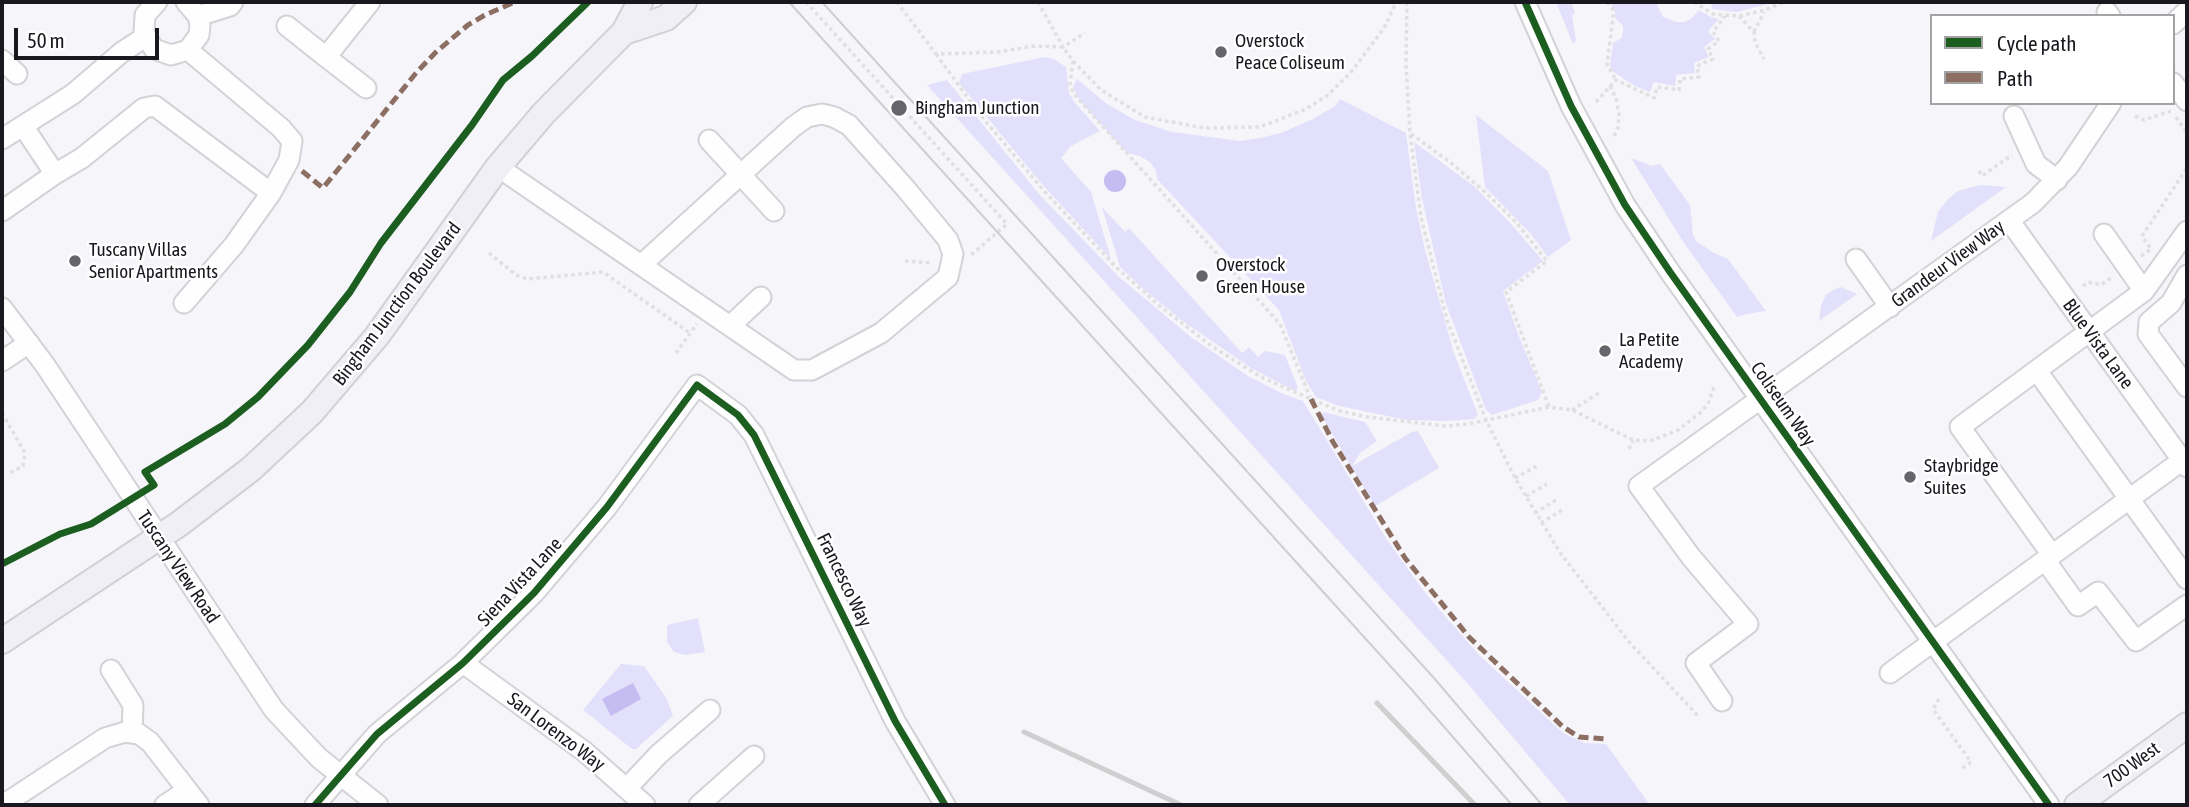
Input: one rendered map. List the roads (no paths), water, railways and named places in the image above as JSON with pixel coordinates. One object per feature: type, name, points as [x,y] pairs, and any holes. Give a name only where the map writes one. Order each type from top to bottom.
[{"type":"main road","name":"Bingham Junction Boulevard","points":[[2,641],[159,538],[251,469],[291,433],[333,389],[398,309],[498,167],[552,104],[624,32],[639,2]]},
{"type":"main road","name":"Bingham Junction Boulevard","points":[[624,32],[666,18],[684,2]]},
{"type":"main road","name":"700 West","points":[[2081,804],[2187,725]]},
{"type":"street","points":[[154,3],[145,15],[145,37],[154,49],[171,55],[188,50],[199,34],[192,9],[230,6],[233,2]]},
{"type":"street","points":[[326,57],[370,2]]},
{"type":"street","name":"Coliseum Way","points":[[1525,2],[1571,106],[1625,205],[1760,400],[2049,805]]},
{"type":"street","points":[[287,26],[366,89]]},
{"type":"street","points":[[2,139],[73,94],[122,52],[145,37]]},
{"type":"street","points":[[184,303],[234,245],[271,193],[289,160],[292,141],[281,128],[188,50]]},
{"type":"street","points":[[2,60],[17,74]]},
{"type":"street","name":"Grandeur View Way","points":[[1723,701],[1696,663],[1748,624],[1690,556],[1639,485],[2009,220],[2057,180],[2110,105]]},
{"type":"street","points":[[2,211],[82,158],[144,108],[155,106],[271,193]]},
{"type":"street","points":[[498,167],[794,370],[812,370],[881,334],[948,277],[953,254],[948,240],[849,125],[822,114],[807,117],[793,127],[641,265]]},
{"type":"street","points":[[2014,116],[2036,164],[2057,180]]},
{"type":"street","points":[[23,126],[55,174]]},
{"type":"street","points":[[709,140],[774,211]]},
{"type":"street","name":"Blue Vista Lane","points":[[2009,220],[2186,462]]},
{"type":"street","points":[[2187,231],[2181,251],[2144,290],[1960,427],[2078,606],[2098,592],[2136,641],[2187,605]]},
{"type":"street","points":[[2104,234],[2144,290]]},
{"type":"street","points":[[1856,259],[1890,307]]},
{"type":"street","points":[[2187,275],[2171,303],[2149,322],[2148,334],[2187,387]]},
{"type":"street","points":[[730,326],[761,297]]},
{"type":"street","name":"Tuscany View Road","points":[[2,308],[29,343],[274,710],[303,743],[378,805]]},
{"type":"street","points":[[2,361],[29,343]]},
{"type":"street","points":[[2037,371],[2187,579]]},
{"type":"street","name":"Siena Vista Lane","points":[[315,805],[377,734],[464,663],[534,593],[585,533],[697,384]]},
{"type":"street","name":"Francesco Way","points":[[697,384],[738,415],[754,435],[895,721],[944,805]]},
{"type":"street","points":[[1890,673],[2048,557],[2186,462]]},
{"type":"street","name":"San Lorenzo Way","points":[[464,663],[585,752],[645,805]]},
{"type":"street","points":[[111,670],[133,705],[132,733]]},
{"type":"street","points":[[627,788],[659,754],[710,710]]},
{"type":"street","points":[[3,805],[118,732],[139,734],[150,742],[193,798],[165,805]]},
{"type":"street","points":[[699,805],[754,756]]},
{"type":"tram line","points":[[789,2],[1412,690],[1512,805]]},
{"type":"tram line","points":[[822,2],[1434,678],[1542,805]]},
{"type":"railway","points":[[1377,703],[1475,805]]},
{"type":"railway","points":[[1024,732],[1181,805]]},
{"type":"place","name":"Overstock Peace Coliseum","points":[[1221,52]]},
{"type":"place","name":"Bingham Junction","points":[[899,108]]},
{"type":"place","name":"Tuscany Villas Senior Apartments","points":[[75,261]]},
{"type":"place","name":"Overstock Green House","points":[[1202,276]]},
{"type":"place","name":"La Petite Academy","points":[[1605,351]]},
{"type":"place","name":"Staybridge Suites","points":[[1910,477]]}]
